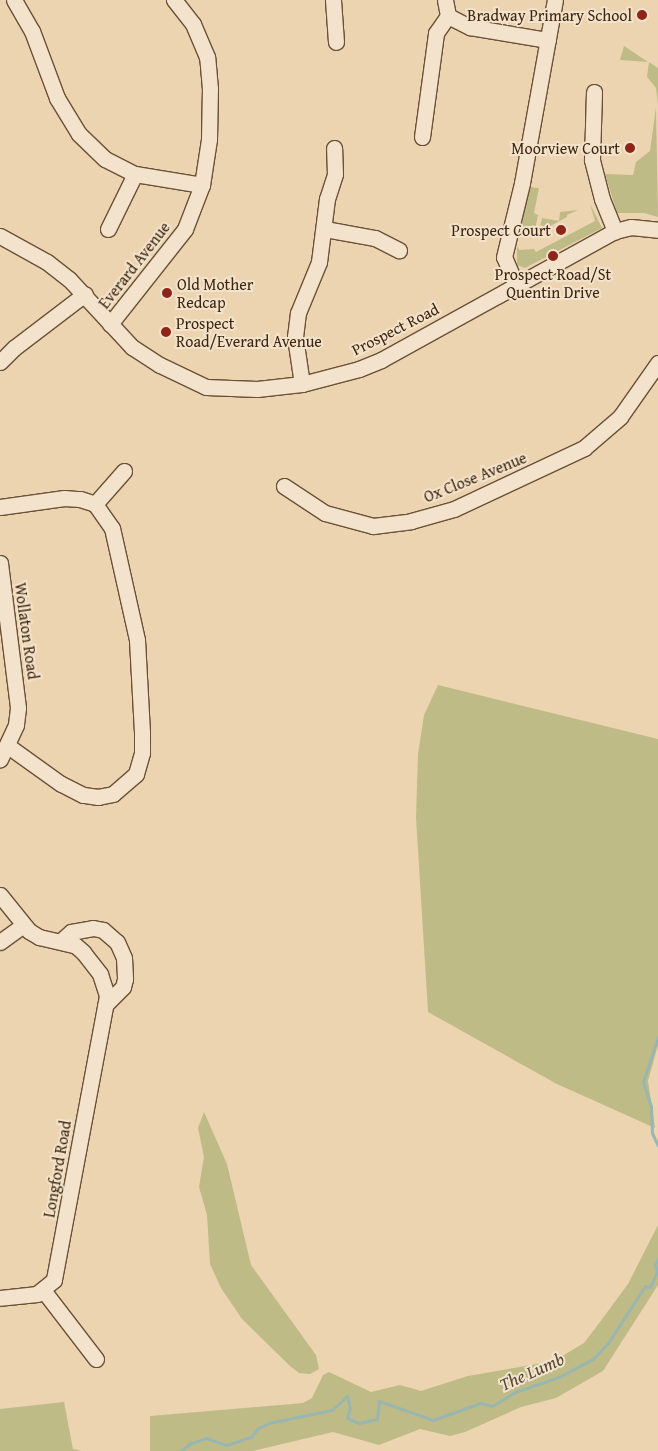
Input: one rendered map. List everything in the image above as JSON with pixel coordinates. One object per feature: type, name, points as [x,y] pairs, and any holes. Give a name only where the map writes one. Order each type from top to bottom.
[{"type":"street","points":[[14,0],[32,31],[57,98],[79,134],[105,159],[135,174],[202,186]]},
{"type":"street","name":"Everard Avenue","points":[[110,324],[185,229],[202,186],[209,129],[207,57],[193,24],[174,0]]},
{"type":"street","points":[[333,0],[336,42]]},
{"type":"street","points":[[422,137],[436,33],[448,16],[445,0]]},
{"type":"street","points":[[516,285],[504,257],[555,0]]},
{"type":"street","points":[[448,16],[470,27],[548,40]]},
{"type":"street","points":[[594,92],[592,160],[602,199],[615,231]]},
{"type":"street","points":[[302,384],[296,337],[298,313],[319,262],[325,229],[327,199],[336,174],[334,148]]},
{"type":"street","points":[[108,229],[135,174]]},
{"type":"street","name":"Prospect Road","points":[[0,236],[47,262],[85,294],[132,347],[153,360],[206,387],[257,388],[302,384],[381,360],[615,231],[631,227],[658,230]]},
{"type":"street","points":[[325,229],[375,238],[399,250]]},
{"type":"street","points":[[0,362],[14,348],[85,294]]},
{"type":"street","name":"Ox Close Avenue","points":[[287,492],[325,513],[372,526],[411,521],[454,509],[584,448],[620,417],[658,363]]},
{"type":"street","points":[[95,504],[124,471]]},
{"type":"street","points":[[0,507],[64,498],[95,504],[112,528],[137,640],[142,732],[142,754],[136,774],[113,794],[98,797],[83,795],[8,746]]},
{"type":"street","name":"Wollaton Road","points":[[0,563],[6,641],[18,708],[8,746],[0,760]]},
{"type":"street","name":"Longford Road","points":[[0,895],[22,926],[39,937],[62,940],[83,952],[100,974],[106,986],[105,1005],[57,1270],[54,1280],[43,1290]]},
{"type":"street","points":[[0,942],[22,926]]},
{"type":"street","points":[[62,940],[71,932],[93,928],[103,930],[117,942],[124,958],[125,978],[123,987],[105,1005]]},
{"type":"street","points":[[0,1298],[29,1296],[43,1290],[96,1359]]},
{"type":"shaded area","points":[[624,46],[648,62],[620,60]]},
{"type":"shaded area","points":[[649,62],[658,68],[658,104],[656,88],[647,77]]},
{"type":"shaded area","points":[[656,107],[658,217],[644,213],[617,213],[605,174],[633,175],[636,162],[650,151]]},
{"type":"shaded area","points":[[529,187],[539,188],[534,213],[538,215],[535,230],[527,233],[521,228]]},
{"type":"shaded area","points":[[590,204],[602,228],[525,268],[517,265],[517,246],[519,250],[534,249],[536,252],[595,221]]},
{"type":"shaded area","points":[[578,210],[567,215],[567,217],[539,232],[542,218],[559,221],[560,212]]},
{"type":"shaded area","points":[[438,685],[658,739],[658,1045],[648,1081],[655,1128],[557,1084],[428,1012],[416,817],[418,754],[424,715]]},
{"type":"shaded area","points":[[204,1112],[227,1164],[251,1265],[316,1355],[319,1369],[310,1374],[299,1373],[290,1366],[242,1319],[221,1288],[210,1264],[207,1215],[199,1187],[204,1157],[198,1128]]},
{"type":"shaded area","points":[[658,1225],[658,1285],[603,1371],[556,1398],[521,1407],[465,1432],[450,1436],[420,1429],[379,1445],[333,1432],[253,1451],[150,1451],[150,1416],[303,1403],[312,1398],[323,1375],[329,1372],[371,1392],[400,1385],[421,1391],[468,1376],[554,1361],[584,1343],[594,1330],[628,1284]]},
{"type":"shaded area","points":[[64,1402],[73,1449],[82,1451],[0,1451],[0,1409]]},
{"type":"waterway","points":[[658,1037],[643,1082],[651,1106],[652,1133],[658,1146]]},
{"type":"waterway","name":"The Lumb","points":[[181,1451],[189,1444],[206,1438],[226,1445],[251,1437],[258,1428],[269,1423],[332,1410],[347,1396],[350,1408],[347,1418],[359,1423],[377,1419],[379,1401],[433,1420],[480,1403],[492,1406],[515,1392],[559,1377],[593,1359],[608,1343],[645,1286],[650,1287],[657,1272],[655,1264],[658,1259]]},
{"type":"place","name":"Bradway Primary School","points":[[642,15]]},
{"type":"place","name":"Moorview Court","points":[[630,148]]},
{"type":"place","name":"Prospect Court","points":[[561,230]]},
{"type":"place","name":"Prospect Road/St Quentin Drive","points":[[553,256]]},
{"type":"place","name":"Old Mother Redcap","points":[[167,293]]},
{"type":"place","name":"Prospect Road/Everard Avenue","points":[[166,332]]}]
